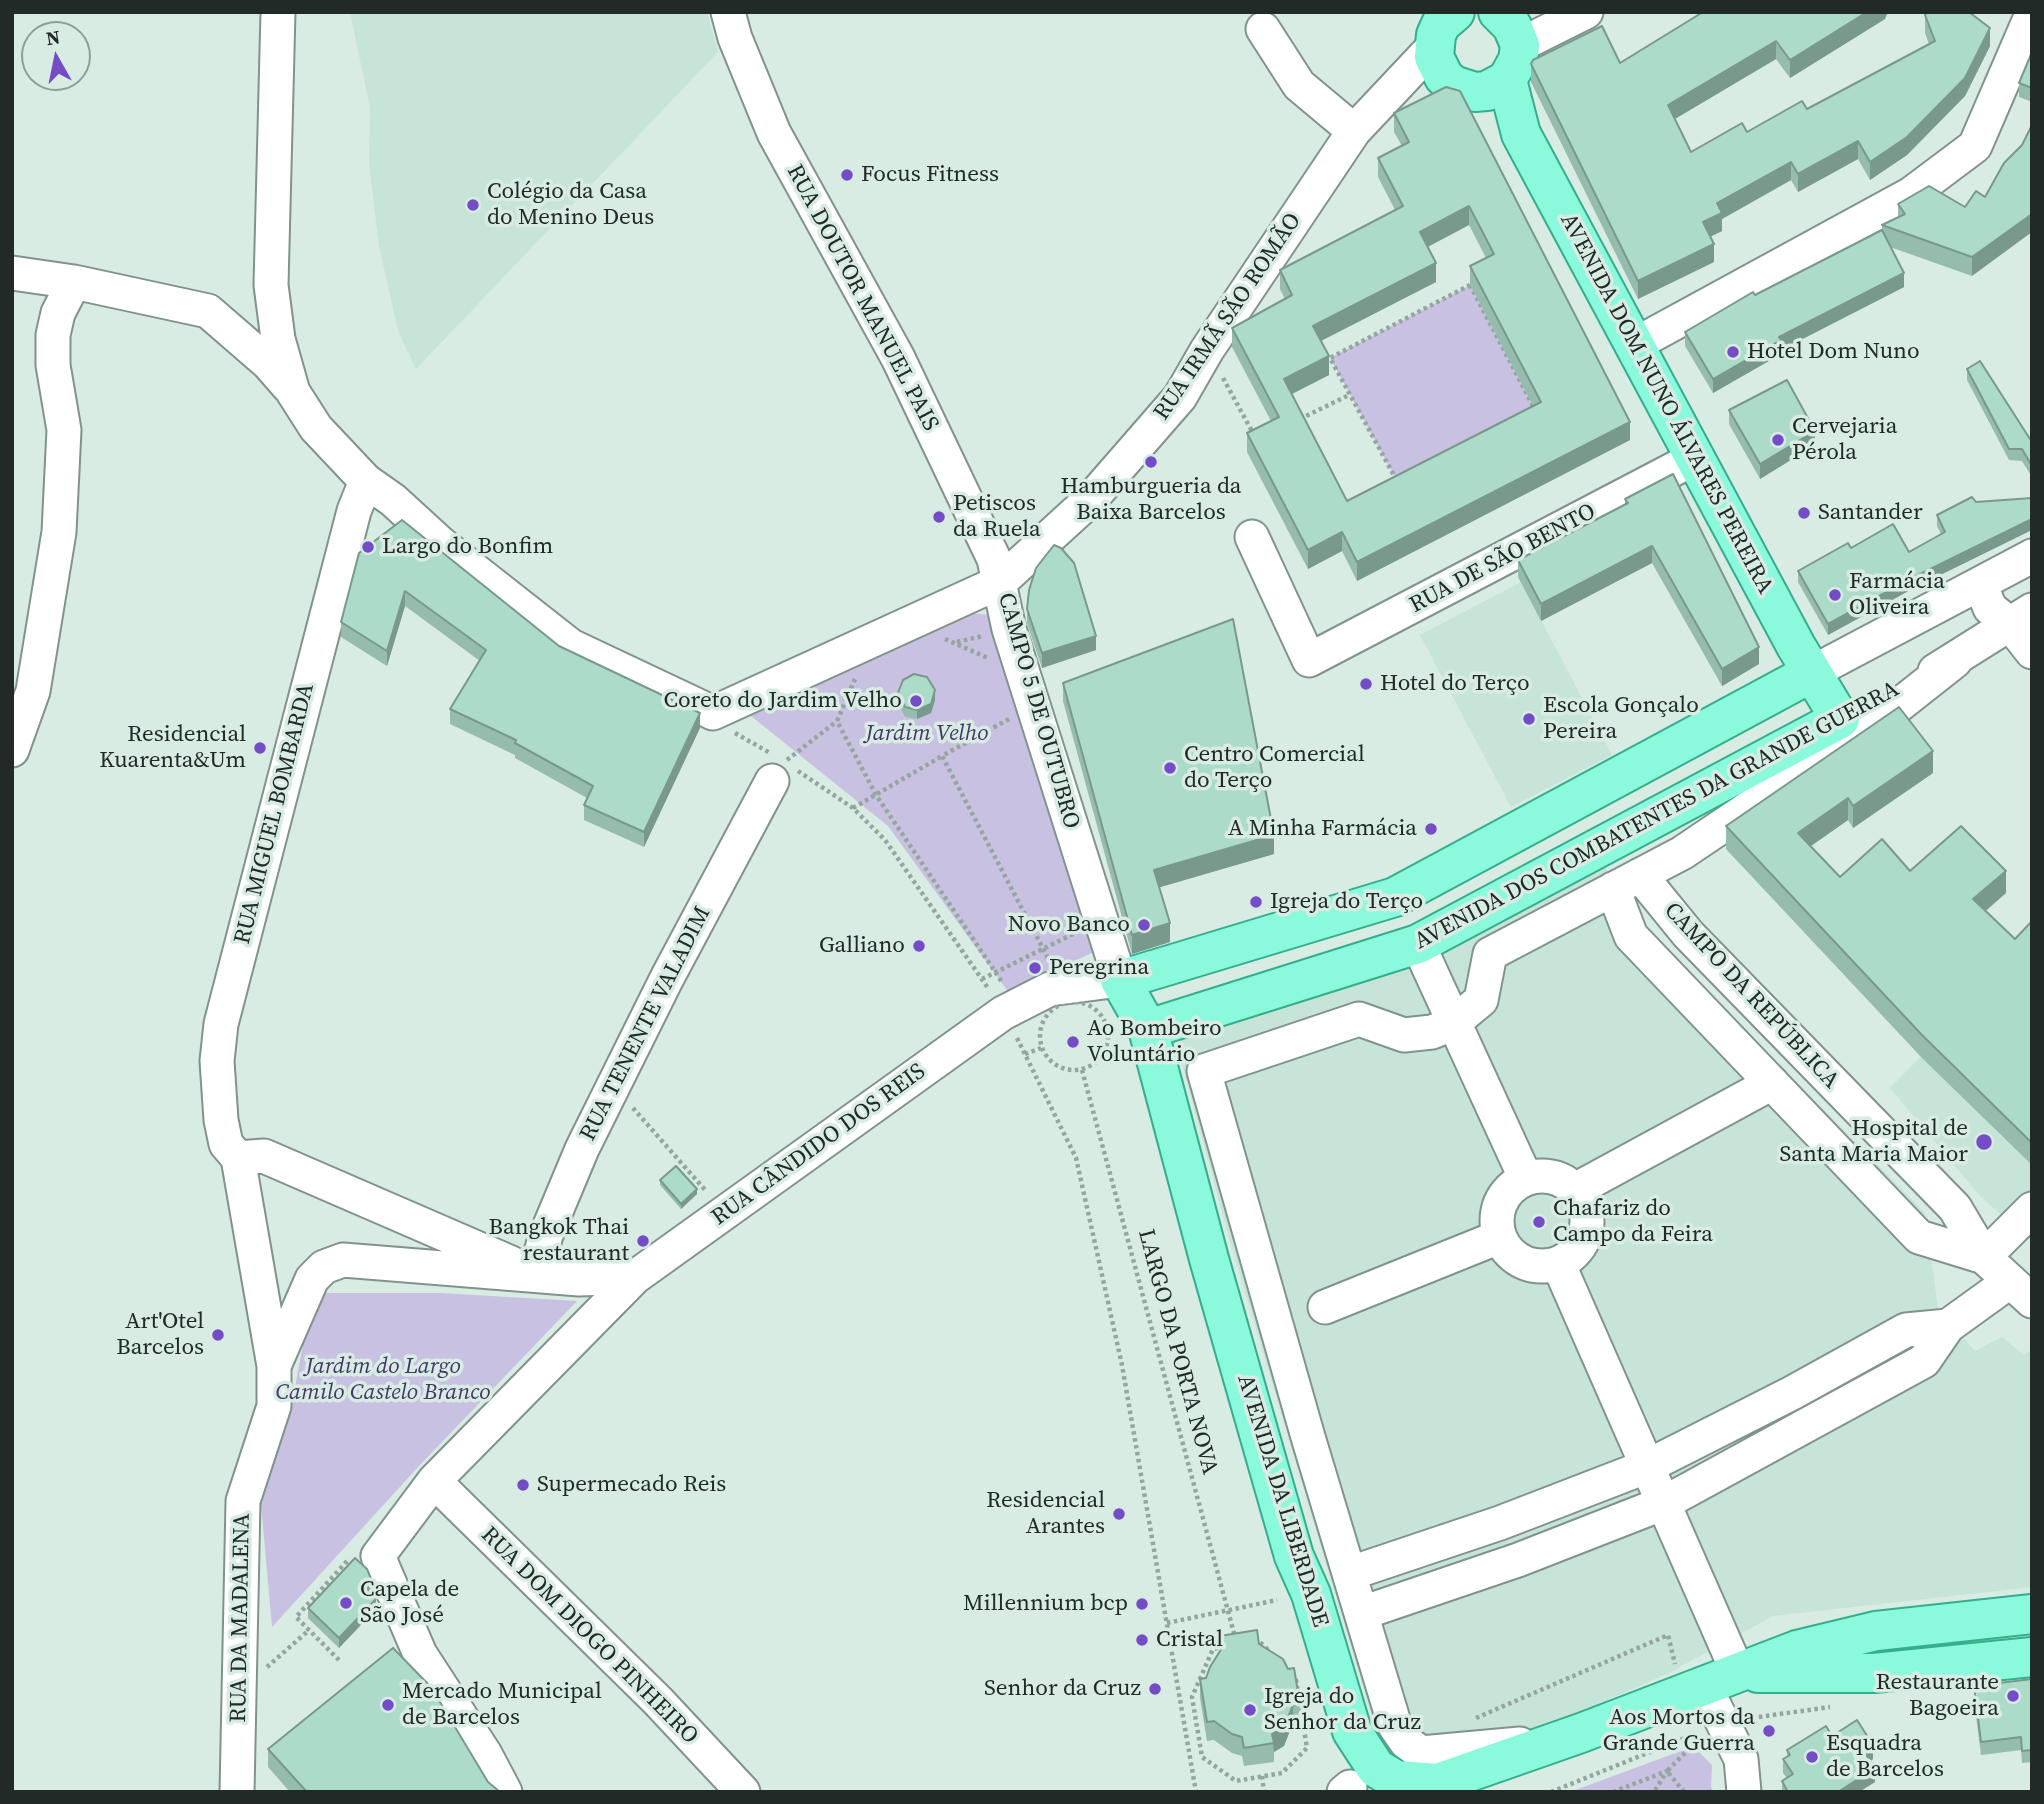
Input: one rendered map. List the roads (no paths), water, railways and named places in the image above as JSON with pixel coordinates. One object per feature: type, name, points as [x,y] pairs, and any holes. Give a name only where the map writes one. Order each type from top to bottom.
[{"type":"main road","name":"AVENIDA DOM NUNO ÁLVARES PEREIRA","points":[[1498,12],[1512,26],[1463,50],[1521,134],[1697,457],[1811,674],[1840,719]]},
{"type":"main road","points":[[1120,980],[1379,902],[1414,886],[1811,674]]},
{"type":"main road","name":"AVENIDA DOS COMBATENTES DA GRANDE GUERRA","points":[[1141,1043],[1416,943],[1840,719]]},
{"type":"main road","points":[[1379,902],[1382,928],[1416,943],[1429,907],[1414,886]]},
{"type":"main road","name":"AVENIDA DA LIBERDADE","points":[[1120,980],[1209,1259],[1294,1556],[1311,1594],[1352,1731],[1376,1768],[1396,1780],[1438,1783],[1581,1733],[1706,1676],[1797,1650],[1876,1631],[2032,1614]]},
{"type":"main road","points":[[1706,1676],[1874,1673],[2032,1657]]},
{"type":"street","points":[[278,12],[273,298],[293,392]]},
{"type":"street","name":"RUA DOUTOR MANUEL PAIS","points":[[728,12],[735,38],[774,133],[898,358],[994,559],[1000,582]]},
{"type":"street","name":"RUA IRMÃ SÃO ROMÃO","points":[[1000,582],[1092,498],[1180,397],[1207,349],[1354,131],[1394,88],[1463,50],[1586,12]]},
{"type":"street","points":[[1634,345],[1911,194],[1975,146],[2032,14]]},
{"type":"street","points":[[1263,29],[1299,85],[1354,131]]},
{"type":"street","points":[[12,274],[74,282],[208,311],[273,298]]},
{"type":"street","points":[[12,750],[33,691],[59,532],[64,430],[53,365],[53,335],[58,313],[74,282]]},
{"type":"street","points":[[208,311],[268,363],[293,392],[316,428],[366,481]]},
{"type":"street","name":"RUA DE SÃO BENTO","points":[[1252,537],[1310,660],[1697,457]]},
{"type":"street","name":"CAMPO 5 DE OUTUBRO","points":[[366,481],[393,500],[440,543],[571,646],[722,722],[1000,582],[1009,629],[1120,980]]},
{"type":"street","name":"RUA MIGUEL BOMBARDA","points":[[221,1120],[217,1061],[221,1024],[354,511],[366,481]]},
{"type":"street","points":[[1811,674],[1981,586],[2026,568]]},
{"type":"street","points":[[1981,586],[1990,608],[2021,617],[2032,652]]},
{"type":"street","name":"AVENIDA DOS COMBATENTES DA GRANDE GUERRA","points":[[1840,719],[1955,662],[2021,617]]},
{"type":"street","points":[[1581,1733],[1499,1748],[1421,1753],[1406,1742],[1395,1726],[1308,1437],[1203,1071],[1359,1019],[1404,1035],[1432,1032],[1452,1024],[1481,1000],[1490,954],[1682,853],[1824,758],[1955,662]]},
{"type":"street","points":[[1824,758],[1835,738],[1840,719]]},
{"type":"street","name":"RUA TENENTE VALADIM","points":[[535,1273],[546,1235],[582,1149],[667,978],[778,771]]},
{"type":"street","points":[[1626,882],[1631,936],[1919,1237],[1984,1257],[2032,1209]]},
{"type":"street","name":"CAMPO DA REPÚBLICA","points":[[1626,882],[1688,934],[1955,1208],[1984,1257],[2021,1292]]},
{"type":"street","points":[[1416,943],[1526,1179]]},
{"type":"street","name":"RUA CÂNDIDO DOS REIS","points":[[505,1792],[485,1754],[420,1654],[378,1556],[434,1481],[635,1277],[1005,1008],[1049,989],[1120,980]]},
{"type":"street","points":[[1575,1190],[1772,1083]]},
{"type":"street","name":"RUA DA MADALENA","points":[[221,1120],[226,1144],[238,1158],[274,1366],[274,1406],[243,1501],[237,1792]]},
{"type":"street","points":[[238,1158],[264,1156],[535,1273]]},
{"type":"street","points":[[1543,1176],[1560,1180],[1575,1190],[1584,1205],[1585,1231],[1573,1254],[1558,1263],[1540,1266],[1523,1262],[1509,1252],[1499,1237],[1496,1220],[1500,1203],[1511,1188],[1526,1179],[1543,1176]]},
{"type":"street","points":[[1325,1307],[1499,1237]]},
{"type":"street","points":[[274,1366],[312,1279],[324,1267],[343,1260],[535,1273],[579,1279],[635,1277]]},
{"type":"street","points":[[1558,1263],[1664,1503],[1706,1676],[1741,1759],[1739,1789]]},
{"type":"street","points":[[1351,1573],[1500,1523],[1648,1466],[1792,1393],[1906,1330],[1948,1326],[2021,1292]]},
{"type":"street","points":[[1363,1613],[1518,1560],[1664,1503],[1924,1362],[1948,1326]]},
{"type":"street","points":[[1792,1393],[1811,1424]]},
{"type":"street","points":[[1264,1449],[1308,1437]]},
{"type":"street","name":"RUA DOM DIOGO PINHEIRO","points":[[434,1481],[658,1701],[738,1790]]},
{"type":"street","points":[[1500,1523],[1518,1560]]},
{"type":"place","name":"Focus Fitness","points":[[847,175]]},
{"type":"place","name":"Colégio da Casa do Menino Deus","points":[[473,205]]},
{"type":"place","name":"Hotel Dom Nuno","points":[[1733,352]]},
{"type":"place","name":"Cervejaria Pérola","points":[[1778,440]]},
{"type":"place","name":"Hamburgueria da Baixa Barcelos","points":[[1151,462]]},
{"type":"place","name":"Santander","points":[[1804,513]]},
{"type":"place","name":"Petiscos da Ruela","points":[[939,517]]},
{"type":"place","name":"Largo do Bonfim","points":[[368,547]]},
{"type":"place","name":"Farmácia Oliveira","points":[[1835,595]]},
{"type":"place","name":"Hotel do Terço","points":[[1366,684]]},
{"type":"place","name":"Coreto do Jardim Velho","points":[[916,701]]},
{"type":"place","name":"Escola Gonçalo Pereira","points":[[1529,719]]},
{"type":"place","name":"Residencial Kuarenta&Um","points":[[260,748]]},
{"type":"place","name":"Centro Comercial do Terço","points":[[1170,768]]},
{"type":"place","name":"A Minha Farmácia","points":[[1431,829]]},
{"type":"place","name":"Igreja do Terço","points":[[1256,902]]},
{"type":"place","name":"Novo Banco","points":[[1144,925]]},
{"type":"place","name":"Galliano","points":[[919,946]]},
{"type":"place","name":"Peregrina","points":[[1035,968]]},
{"type":"place","name":"Ao Bombeiro Voluntário","points":[[1073,1042]]},
{"type":"place","name":"Hospital de Santa Maria Maior","points":[[1984,1142]]},
{"type":"place","name":"Chafariz do Campo da Feira","points":[[1539,1222]]},
{"type":"place","name":"Bangkok Thai restaurant","points":[[643,1241]]},
{"type":"place","name":"Art'Otel Barcelos","points":[[218,1335]]},
{"type":"place","name":"Supermecado Reis","points":[[523,1485]]},
{"type":"place","name":"Residencial Arantes","points":[[1119,1514]]},
{"type":"place","name":"Capela de São José","points":[[346,1603]]},
{"type":"place","name":"Millennium bcp","points":[[1142,1604]]},
{"type":"place","name":"Cristal","points":[[1142,1640]]},
{"type":"place","name":"Senhor da Cruz","points":[[1155,1689]]},
{"type":"place","name":"Restaurante Bagoeira","points":[[2013,1696]]},
{"type":"place","name":"Mercado Municipal de Barcelos","points":[[388,1705]]},
{"type":"place","name":"Igreja do Senhor da Cruz","points":[[1250,1710]]},
{"type":"place","name":"Aos Mortos da Grande Guerra","points":[[1769,1731]]},
{"type":"place","name":"Esquadra de Barcelos","points":[[1812,1757]]},
{"type":"park label","name":"Jardim Velho","points":[[927,734]]},
{"type":"park label","name":"Jardim do Largo Camilo Castelo Branco","points":[[383,1380]]}]
